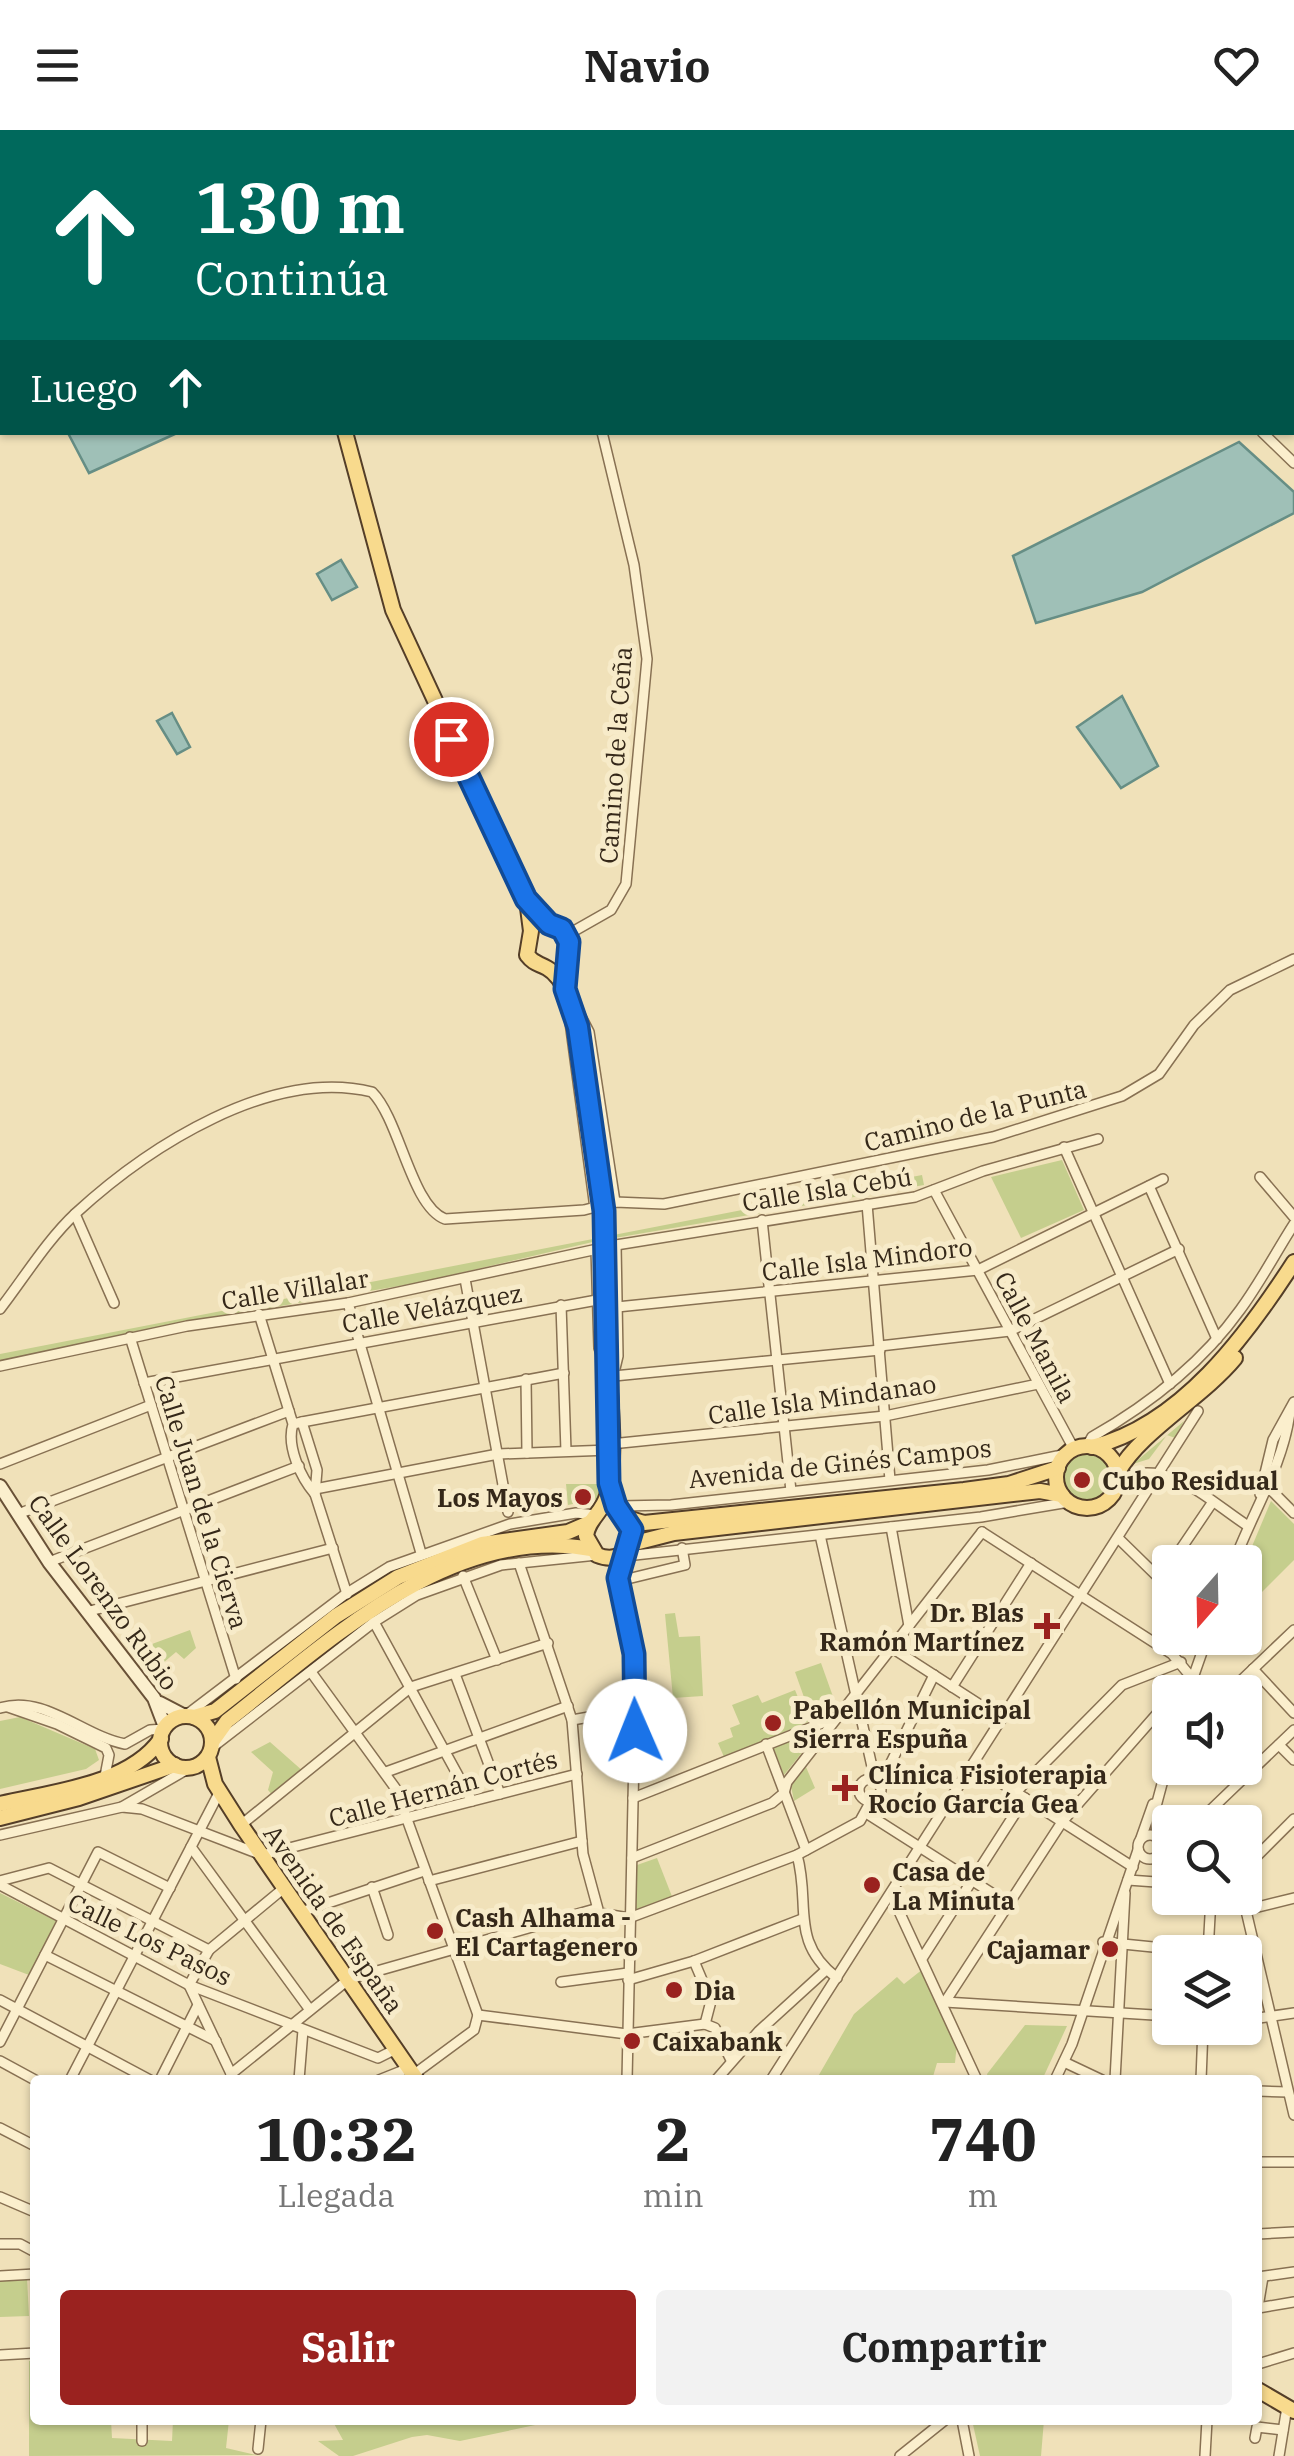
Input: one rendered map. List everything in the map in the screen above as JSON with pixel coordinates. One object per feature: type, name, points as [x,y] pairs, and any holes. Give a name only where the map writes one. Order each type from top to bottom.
[{"type":"main road","points":[[346,435],[393,610],[526,899],[531,932],[527,954],[536,964],[548,968],[566,994],[578,1027],[604,1211],[610,1373],[609,1483],[586,1536],[596,1554]]},
{"type":"main road","points":[[526,899],[549,924],[566,935],[566,994]]},
{"type":"main road","points":[[531,932],[549,924]]},
{"type":"main road","points":[[548,968],[566,958]]},
{"type":"main road","name":"Avenida de Ginés Campos","points":[[1080,1449],[1122,1437],[1213,1369],[1292,1266]]},
{"type":"main road","name":"Avenida de Ginés Campos","points":[[1118,1476],[1134,1449],[1221,1374],[1253,1334],[1292,1266]]},
{"type":"main road","points":[[1080,1449],[1106,1453],[1118,1476],[1113,1496],[1099,1506],[1081,1508],[1065,1498],[1058,1468],[1080,1449]]},
{"type":"main road","name":"Avenida de Ginés Campos","points":[[620,1512],[644,1523],[964,1490],[1009,1484],[1058,1468]]},
{"type":"main road","points":[[191,1767],[210,1749],[227,1721],[349,1626],[412,1587],[492,1556],[566,1547],[596,1554],[626,1550],[632,1530],[609,1483]]},
{"type":"main road","name":"Calle Lorenzo Rubio","points":[[0,1486],[49,1562],[154,1698],[163,1732]]},
{"type":"main road","name":"Avenida de Ginés Campos","points":[[626,1550],[674,1534],[1040,1491],[1065,1498]]},
{"type":"main road","points":[[0,1804],[105,1776],[144,1758],[163,1732],[189,1717],[216,1711],[349,1599],[460,1551],[522,1536],[568,1532],[595,1517],[620,1512]]},
{"type":"main road","points":[[154,1698],[207,1726],[218,1787]]},
{"type":"main road","points":[[163,1732],[165,1757],[175,1765]]},
{"type":"main road","points":[[0,1818],[80,1798],[175,1765],[191,1767],[218,1787]]},
{"type":"main road","name":"Avenida de España","points":[[218,1787],[413,2074]]},
{"type":"main road","points":[[1262,2392],[1290,2409]]},
{"type":"street","name":"Camino de la Ceña","points":[[566,935],[611,910],[626,884],[647,659],[634,564],[603,435]]},
{"type":"street","points":[[1265,435],[1294,462]]},
{"type":"street","name":"Camino de la Punta","points":[[75,1214],[162,1150],[247,1100],[346,1088],[372,1092],[381,1101],[423,1195],[439,1218],[595,1208],[615,1202],[664,1204],[845,1169],[993,1137],[1122,1096],[1160,1074],[1194,1025],[1230,990],[1294,958]]},
{"type":"street","points":[[566,994],[582,1012],[589,1032],[615,1202]]},
{"type":"street","points":[[566,994],[595,1208]]},
{"type":"street","name":"Calle Isla Cebú","points":[[596,1249],[934,1190],[1064,1146],[1098,1139]]},
{"type":"street","points":[[1064,1146],[1170,1384]]},
{"type":"street","points":[[1260,1177],[1294,1220]]},
{"type":"street","name":"Calle Isla Mindoro","points":[[617,1307],[978,1270],[1162,1179]]},
{"type":"street","points":[[1148,1186],[1218,1338]]},
{"type":"street","name":"Calle Manila","points":[[934,1190],[1038,1384],[1080,1449]]},
{"type":"street","points":[[867,1204],[890,1480]]},
{"type":"street","points":[[0,1309],[75,1214],[114,1302]]},
{"type":"street","points":[[762,1220],[791,1491]]},
{"type":"street","name":"Avenida de Ginés Campos","points":[[620,1512],[988,1470],[1080,1449],[1170,1384],[1218,1338],[1244,1306],[1294,1220]]},
{"type":"street","points":[[1284,1239],[1294,1246]]},
{"type":"street","points":[[610,1373],[617,1307],[616,1245]]},
{"type":"street","points":[[596,1249],[599,1348],[610,1373]]},
{"type":"street","name":"Calle Villalar","points":[[0,1366],[130,1337],[465,1280],[596,1249]]},
{"type":"street","points":[[610,1373],[778,1360],[1010,1331],[1178,1249]]},
{"type":"street","points":[[465,1280],[508,1512]]},
{"type":"street","name":"Calle Velázquez","points":[[144,1382],[359,1340],[597,1300]]},
{"type":"street","points":[[348,1302],[421,1553]]},
{"type":"street","points":[[562,1306],[566,1451]]},
{"type":"street","points":[[260,1314],[289,1411],[317,1470],[315,1492],[349,1599]]},
{"type":"street","name":"Calle Juan de la Cierva","points":[[130,1337],[236,1679]]},
{"type":"street","points":[[315,1492],[302,1480],[290,1432],[297,1423],[564,1372]]},
{"type":"street","points":[[526,1379],[527,1453]]},
{"type":"street","name":"Calle Isla Mindanao","points":[[315,1492],[498,1454],[610,1447],[885,1416],[1038,1384]]},
{"type":"street","points":[[0,1464],[151,1405]]},
{"type":"street","points":[[1259,1497],[1284,1450],[1293,1410]]},
{"type":"street","points":[[1241,1545],[1259,1497],[1273,1440],[1293,1410]]},
{"type":"street","points":[[18,1514],[289,1411]]},
{"type":"street","points":[[773,2075],[1198,1411]]},
{"type":"street","points":[[49,1562],[299,1466]]},
{"type":"street","points":[[1118,1476],[1160,1471],[1248,1526]]},
{"type":"street","points":[[1267,1486],[1294,1513]]},
{"type":"street","points":[[627,2075],[635,1709],[634,1654],[619,1580],[626,1550],[682,1548],[981,1517],[1065,1498]]},
{"type":"street","points":[[1184,1545],[1212,1503]]},
{"type":"street","points":[[189,1717],[349,1599],[421,1553],[510,1524],[576,1514],[595,1517]]},
{"type":"street","points":[[632,1858],[772,1803],[784,1793],[787,1782],[836,1717],[982,1532],[981,1517]]},
{"type":"street","points":[[891,1527],[909,1626]]},
{"type":"street","points":[[982,1532],[1152,1641]]},
{"type":"street","points":[[520,1563],[572,1720],[582,1841],[594,1909],[605,1916],[629,1918],[802,1852],[850,1827],[880,1796],[820,1535]]},
{"type":"street","points":[[1118,1538],[1152,1572]]},
{"type":"street","points":[[86,1612],[333,1548]]},
{"type":"street","points":[[619,1580],[684,1565],[682,1548]]},
{"type":"street","points":[[210,1749],[374,1622],[417,1596],[463,1576],[520,1563],[596,1554],[619,1580]]},
{"type":"street","points":[[952,1687],[1031,1563]]},
{"type":"street","points":[[463,1576],[497,1660]]},
{"type":"street","points":[[374,1622],[472,1801]]},
{"type":"street","points":[[1248,1675],[1294,1630]]},
{"type":"street","points":[[241,1825],[411,1687],[548,1643]]},
{"type":"street","points":[[892,1648],[1002,1719]]},
{"type":"street","points":[[1173,1655],[1190,1675]]},
{"type":"street","points":[[1175,1655],[1197,1663]]},
{"type":"street","points":[[1193,1675],[1200,1655]]},
{"type":"street","points":[[923,1956],[1020,1795],[1122,1685],[1180,1662]]},
{"type":"street","points":[[1253,1670],[1294,1713]]},
{"type":"street","points":[[311,1672],[386,1772],[478,2015],[474,2030],[413,2074]]},
{"type":"street","points":[[455,1674],[500,1794]]},
{"type":"street","points":[[877,1783],[934,1676]]},
{"type":"street","points":[[2,1704],[35,1707],[125,1744],[150,1730],[163,1732]]},
{"type":"street","points":[[2,1704],[106,1748],[109,1755],[105,1776]]},
{"type":"street","points":[[386,1772],[568,1706]]},
{"type":"street","points":[[572,1720],[635,1709]]},
{"type":"street","points":[[633,1798],[836,1717]]},
{"type":"street","points":[[945,2002],[1062,1822],[1152,1720]]},
{"type":"street","points":[[1216,1805],[1294,1730]]},
{"type":"street","points":[[766,1744],[802,1852],[802,1919],[808,1944],[826,1970],[837,1978]]},
{"type":"street","points":[[1279,1745],[1294,1760]]},
{"type":"street","points":[[973,1765],[1062,1822],[1129,1878],[1152,1881]]},
{"type":"street","points":[[0,1834],[122,1807],[191,1767]]},
{"type":"street","name":"Calle Hernán Cortés","points":[[262,1856],[577,1774]]},
{"type":"street","points":[[871,1802],[861,1797],[859,1787],[867,1779],[877,1783]]},
{"type":"street","points":[[1058,2075],[1161,1785]]},
{"type":"street","points":[[73,2075],[218,1787]]},
{"type":"street","points":[[1157,1797],[1158,1805]]},
{"type":"street","points":[[122,1807],[142,1809],[262,1856]]},
{"type":"street","points":[[866,1813],[1010,1904]]},
{"type":"street","points":[[1262,1847],[1294,1820]]},
{"type":"street","points":[[1141,1838],[1152,1840]]},
{"type":"street","points":[[301,1912],[372,1887],[582,1841]]},
{"type":"street","points":[[191,1847],[310,2010]]},
{"type":"street","points":[[1138,1850],[1148,1860]]},
{"type":"street","points":[[0,2042],[98,1852],[170,1888]]},
{"type":"street","points":[[1115,2075],[1129,1878],[1152,1855]]},
{"type":"street","points":[[0,1883],[49,1868],[209,1950]]},
{"type":"street","name":"Calle Los Pasos","points":[[0,1883],[189,1985],[378,2058],[396,2049]]},
{"type":"street","points":[[372,1887],[388,1935]]},
{"type":"street","points":[[231,2075],[189,1985],[209,1950],[284,1888]]},
{"type":"street","points":[[891,1894],[945,2002],[975,2075]]},
{"type":"street","points":[[1262,1906],[1294,1898]]},
{"type":"street","points":[[234,2075],[290,2024],[349,1979],[594,1909]]},
{"type":"street","points":[[1247,1915],[1294,2115]]},
{"type":"street","points":[[560,1982],[628,1976],[694,1961],[802,1919]]},
{"type":"street","points":[[1103,1942],[1152,1948]]},
{"type":"street","points":[[45,1954],[216,2042]]},
{"type":"street","points":[[694,1961],[711,2001],[706,2024]]},
{"type":"street","points":[[720,2075],[826,1970]]},
{"type":"street","points":[[0,2000],[141,2075]]},
{"type":"street","points":[[945,2002],[1152,2015]]},
{"type":"street","points":[[163,2075],[198,2006]]},
{"type":"street","points":[[1262,2020],[1294,2013]]},
{"type":"street","points":[[478,2015],[628,2034],[706,2024],[715,2028],[732,2060]]},
{"type":"street","points":[[300,2075],[304,2030]]},
{"type":"street","points":[[1201,2075],[1203,2045]]},
{"type":"street","points":[[0,2061],[30,2077]]},
{"type":"street","points":[[1064,2062],[1091,2075]]},
{"type":"street","points":[[1262,2092],[1291,2099]]},
{"type":"street","points":[[0,2128],[30,2143]]},
{"type":"street","points":[[1262,2162],[1294,2162]]},
{"type":"street","points":[[0,2197],[30,2210]]},
{"type":"street","points":[[1262,2234],[1294,2232]]},
{"type":"street","points":[[0,2244],[20,2244],[30,2249]]},
{"type":"street","points":[[1262,2277],[1294,2272]]},
{"type":"street","points":[[0,2276],[30,2274]]},
{"type":"street","points":[[1262,2307],[1294,2302]]},
{"type":"street","points":[[0,2354],[30,2353]]},
{"type":"street","points":[[1262,2363],[1294,2353]]},
{"type":"street","points":[[1279,2456],[1290,2409]]},
{"type":"street","points":[[142,2425],[142,2441]]},
{"type":"street","points":[[258,2449],[260,2425]]},
{"type":"street","points":[[900,2456],[940,2425]]},
{"type":"street","points":[[963,2425],[969,2456]]},
{"type":"street","points":[[1205,2456],[1208,2425]]},
{"type":"street","points":[[1255,2438],[1257,2426],[1283,2430]]},
{"type":"green space","points":[[1062,1160],[1084,1210],[1021,1238],[991,1177]]},
{"type":"green space","points":[[922,1175],[924,1185],[597,1241],[417,1283],[209,1318],[0,1361],[0,1354]]},
{"type":"green space","points":[[1184,1421],[1175,1438],[1167,1435]]},
{"type":"green space","points":[[1166,1436],[1149,1459],[1133,1464]]},
{"type":"green space","points":[[1087,1453],[1104,1460],[1111,1477],[1104,1494],[1087,1501],[1070,1494],[1063,1477],[1070,1460]]},
{"type":"green space","points":[[566,1484],[601,1484],[597,1499],[568,1505]]},
{"type":"green space","points":[[1271,1501],[1294,1524],[1294,1560],[1262,1592],[1262,1545],[1253,1545]]},
{"type":"green space","points":[[675,1613],[679,1637],[700,1636],[703,1696],[673,1698],[665,1614]]},
{"type":"green space","points":[[190,1630],[196,1648],[184,1659],[176,1652],[150,1674],[133,1651]]},
{"type":"green space","points":[[821,1663],[836,1705],[810,1714],[795,1672]]},
{"type":"green space","name":"Pabellón Municipal Sierra Espuña","points":[[795,1690],[808,1722],[724,1757],[718,1743],[733,1737],[730,1728],[740,1724],[732,1705],[758,1695],[762,1703]]},
{"type":"green space","points":[[20,1717],[95,1749],[99,1760],[86,1769],[0,1789],[0,1721]]},
{"type":"green space","points":[[813,1732],[816,1735],[784,1775],[773,1747]]},
{"type":"green space","points":[[270,1742],[304,1772],[274,1797],[268,1790],[273,1772],[251,1752]]},
{"type":"green space","points":[[806,1767],[815,1788],[794,1801],[791,1786]]},
{"type":"green space","points":[[657,1858],[673,1899],[636,1911],[637,1865]]},
{"type":"green space","points":[[0,1893],[56,1921],[29,1975],[0,1964]]},
{"type":"green space","points":[[923,1969],[957,2043],[955,2063],[937,2063],[933,2075],[819,2075],[854,2014],[897,1977],[904,1984]]},
{"type":"green space","points":[[1025,2025],[1067,2026],[1044,2075],[987,2074]]},
{"type":"green space","points":[[27,2278],[29,2316],[0,2317],[0,2280]]},
{"type":"green space","points":[[29,2361],[30,2425],[111,2425],[112,2438],[172,2441],[173,2425],[228,2425],[226,2448],[256,2455],[29,2456]]},
{"type":"green space","points":[[335,2425],[535,2425],[460,2441],[427,2435],[412,2437],[353,2456],[339,2456],[318,2441],[343,2440]]},
{"type":"green space","points":[[973,2425],[1044,2425],[1041,2456],[980,2456]]},
{"type":"water","points":[[69,435],[173,435],[89,473]]},
{"type":"water","points":[[1239,442],[1294,492],[1294,513],[1142,592],[1036,623],[1013,556]]},
{"type":"water","points":[[341,560],[357,587],[332,600],[317,574]]},
{"type":"water","points":[[1122,696],[1158,766],[1121,788],[1077,727]]},
{"type":"water","points":[[172,713],[190,747],[177,754],[157,721]]},
{"type":"place","name":"Cubo Residual","points":[[1082,1480]]},
{"type":"place","name":"Los Mayos","points":[[583,1497]]},
{"type":"place","name":"Dr. Blas Ramón Martínez","points":[[1047,1626]]},
{"type":"place","name":"Pabellón Municipal Sierra Espuña","points":[[773,1723]]},
{"type":"place","name":"Clínica Fisioterapia Rocío García Gea","points":[[845,1788]]},
{"type":"place","name":"Casa de La Minuta","points":[[872,1885]]},
{"type":"place","name":"Cash Alhama - El Cartagenero","points":[[435,1931]]},
{"type":"place","name":"Cajamar","points":[[1110,1949]]},
{"type":"place","name":"Dia","points":[[674,1990]]},
{"type":"place","name":"Caixabank","points":[[632,2041]]},
{"type":"route","points":[[451,739],[526,899],[549,924],[562,929],[569,942],[565,989],[578,1027],[604,1211],[609,1483],[633,1537],[623,1554],[618,1578],[634,1654],[635,1731]]}]
